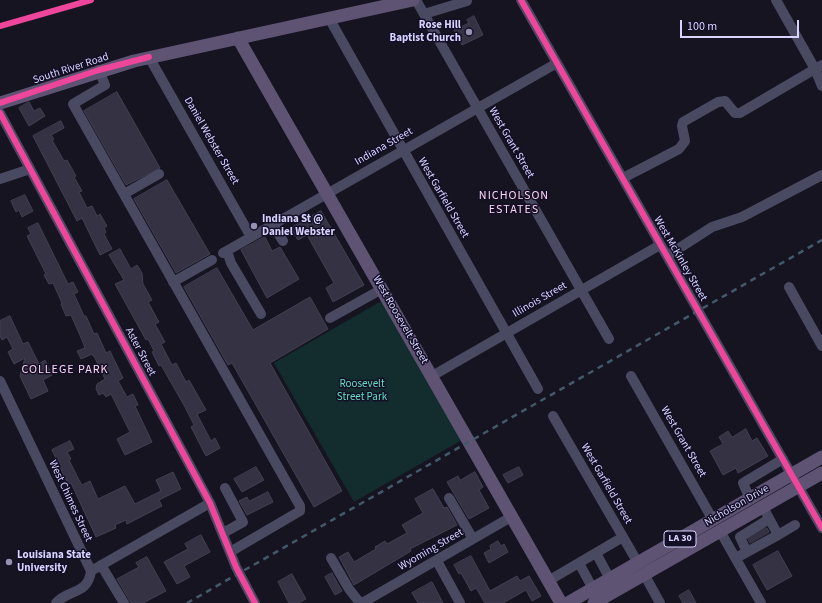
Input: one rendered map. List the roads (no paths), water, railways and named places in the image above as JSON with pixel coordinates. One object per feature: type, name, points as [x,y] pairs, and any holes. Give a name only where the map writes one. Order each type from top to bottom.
[{"type":"main road","name":"South River Road","points":[[0,103],[100,70],[149,57],[413,0]]},
{"type":"main road","name":"West Roosevelt Street","points":[[238,38],[561,603]]},
{"type":"main road","name":"Nicholson Drive","points":[[716,526],[750,499],[822,457]]},
{"type":"main road","name":"Nicholson Drive","points":[[594,603],[641,569],[716,526],[762,507],[822,473]]},
{"type":"main road","name":"Nicholson Drive","points":[[568,603],[614,577],[641,569]]},
{"type":"main road","points":[[579,603],[614,577]]},
{"type":"street","name":"West Grant Street","points":[[416,0],[609,339]]},
{"type":"street","name":"West McKinley Street","points":[[521,0],[822,528]]},
{"type":"street","points":[[424,14],[467,1]]},
{"type":"street","points":[[780,1],[819,67],[822,86]]},
{"type":"street","name":"West Garfield Street","points":[[330,18],[402,150],[538,389]]},
{"type":"street","name":"Daniel Webster Street","points":[[149,57],[251,237]]},
{"type":"street","name":"Indiana Street","points":[[261,314],[225,252],[477,107],[557,63]]},
{"type":"street","points":[[623,178],[679,149],[684,141],[682,126],[683,122],[718,102],[725,101],[736,113],[740,113],[819,67]]},
{"type":"street","points":[[100,70],[105,85],[73,104],[300,506],[300,511],[230,552]]},
{"type":"street","points":[[79,77],[88,94]]},
{"type":"street","name":"Aster Street","points":[[0,113],[210,503],[238,573],[255,603]]},
{"type":"street","points":[[0,180],[30,169]]},
{"type":"street","points":[[124,194],[159,174]]},
{"type":"street","points":[[667,256],[712,227],[742,217],[822,175]]},
{"type":"street","points":[[273,224],[282,241]]},
{"type":"street","name":"Illinois Street","points":[[432,376],[660,244]]},
{"type":"street","points":[[173,282],[212,260]]},
{"type":"street","points":[[789,287],[822,346]]},
{"type":"street","points":[[330,318],[382,289]]},
{"type":"street","name":"West Grant Street","points":[[631,376],[761,603]]},
{"type":"street","name":"West Chimes Street","points":[[0,381],[91,571]]},
{"type":"street","name":"West Garfield Street","points":[[553,416],[660,603]]},
{"type":"street","points":[[750,499],[743,483],[783,459]]},
{"type":"street","points":[[765,469],[774,485]]},
{"type":"street","points":[[223,533],[243,522],[225,488]]},
{"type":"street","points":[[449,498],[473,539]]},
{"type":"street","points":[[56,602],[85,586],[90,581],[91,571],[101,564],[210,503]]},
{"type":"street","points":[[762,507],[778,535]]},
{"type":"street","name":"Wyoming Street","points":[[361,603],[437,561],[512,516]]},
{"type":"street","points":[[736,558],[747,552],[769,519]]},
{"type":"street","points":[[747,552],[740,537],[778,535],[795,525]]},
{"type":"street","points":[[548,581],[623,537]]},
{"type":"street","points":[[596,553],[614,577]]},
{"type":"street","points":[[331,558],[349,589],[361,603]]},
{"type":"street","points":[[437,561],[460,603]]},
{"type":"street","points":[[579,563],[593,589]]},
{"type":"street","points":[[101,564],[124,603]]},
{"type":"tunnel","points":[[760,529],[764,536]]},
{"type":"tunnel","points":[[751,534],[755,541]]},
{"type":"railway","points":[[187,603],[822,240]]},
{"type":"place","name":"Rose Hill Baptist Church","points":[[469,32]]},
{"type":"place","name":"Indiana St @ Daniel Webster","points":[[254,226]]},
{"type":"place","name":"Louisiana State University","points":[[9,562]]},
{"type":"district","name":"NICHOLSON ESTATES","points":[[514,203]]},
{"type":"district","name":"COLLEGE PARK","points":[[65,370]]},
{"type":"park label","name":"Roosevelt Street Park","points":[[362,391]]}]
